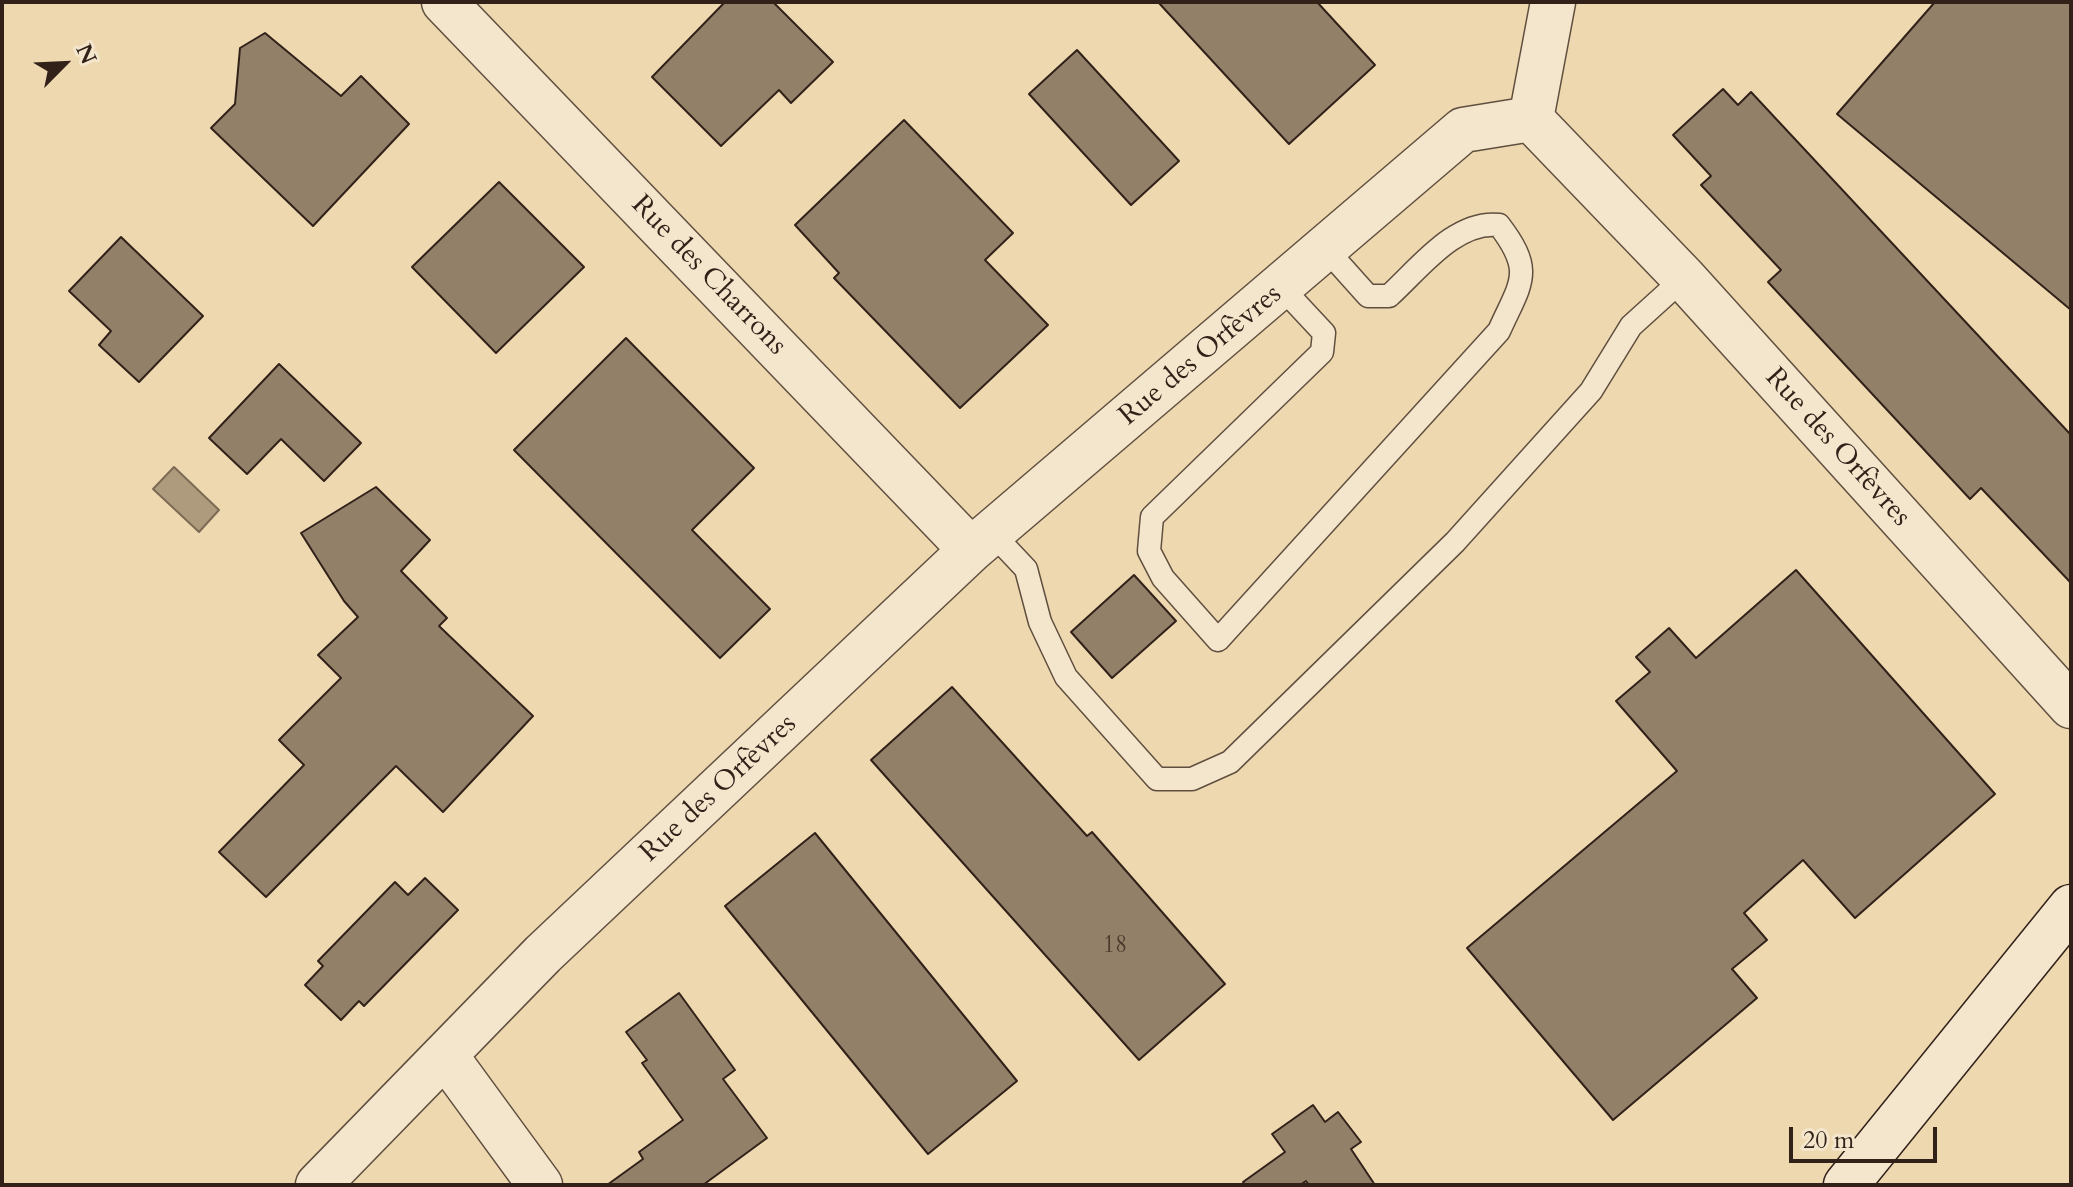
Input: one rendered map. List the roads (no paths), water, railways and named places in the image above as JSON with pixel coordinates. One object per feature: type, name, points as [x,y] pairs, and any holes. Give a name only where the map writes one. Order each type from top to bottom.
[{"type":"street","name":"Rue des Charrons","points":[[444,2],[981,541]]},
{"type":"street","points":[[1531,119],[1553,2]]},
{"type":"street","name":"Rue des Orfèvres","points":[[318,1185],[543,954],[981,541],[1282,288],[1463,130],[1531,119],[1684,278],[2071,706]]},
{"type":"street","points":[[1846,1185],[2071,907]]},
{"type":"street","points":[[445,1055],[540,1185]]},
{"type":"lane","points":[[1282,288],[1324,333],[1322,352],[1152,517],[1149,551],[1163,578],[1218,640],[1499,331],[1523,277],[1518,250],[1499,225],[1481,223],[1461,232],[1389,296],[1368,296],[1325,248]]},
{"type":"lane","points":[[981,541],[1026,569],[1040,622],[1066,677],[1157,779],[1192,779],[1230,762],[1455,542],[1591,391],[1631,326],[1684,278]]}]
